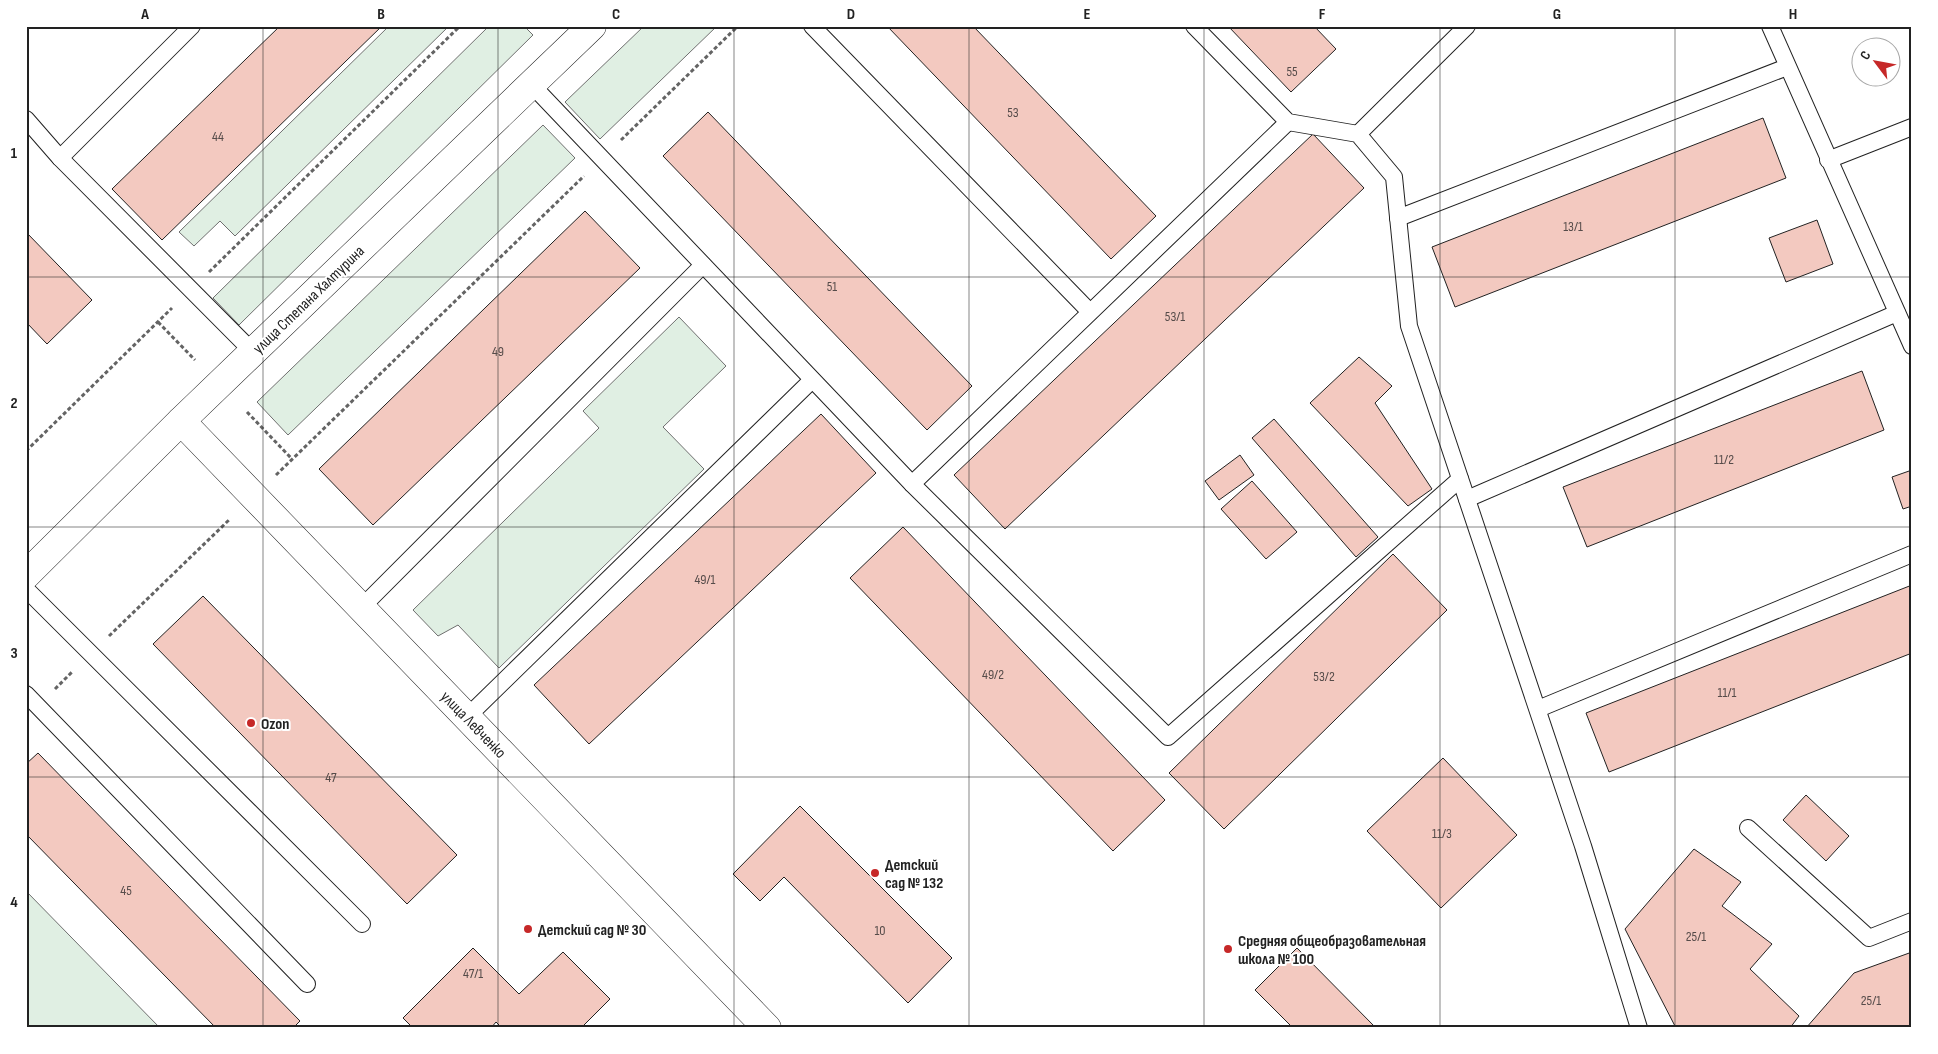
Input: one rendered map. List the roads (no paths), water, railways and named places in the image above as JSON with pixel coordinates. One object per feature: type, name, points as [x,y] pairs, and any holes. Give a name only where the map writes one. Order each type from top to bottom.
[{"type":"street","name":"улица Степана Халтурина","points":[[26,574],[181,421],[592,26]]},
{"type":"street","name":"улица Левченко","points":[[181,421],[767,1028]]},
{"type":"lane","points":[[60,158],[192,26]]},
{"type":"lane","points":[[812,26],[1090,312]]},
{"type":"lane","points":[[1194,26],[1288,122],[1358,134],[1394,176],[1409,326],[1583,846],[1639,1028]]},
{"type":"lane","points":[[1358,134],[1467,26]]},
{"type":"lane","points":[[1770,26],[1912,346]]},
{"type":"lane","points":[[1398,218],[1787,67]]},
{"type":"lane","points":[[531,84],[912,484],[1168,737],[1460,479]]},
{"type":"lane","points":[[26,119],[60,158],[253,352]]},
{"type":"lane","points":[[912,484],[1288,122]]},
{"type":"lane","points":[[1828,160],[1912,128]]},
{"type":"lane","points":[[361,608],[703,265]]},
{"type":"lane","points":[[1467,498],[1897,313]]},
{"type":"lane","points":[[467,717],[812,380]]},
{"type":"lane","points":[[1538,709],[1912,554]]},
{"type":"lane","points":[[26,589],[362,924]]},
{"type":"lane","points":[[26,694],[307,984]]},
{"type":"lane","points":[[1748,828],[1869,938],[1912,921]]},
{"type":"place","name":"Ozon","points":[[251,723]]},
{"type":"place","name":"Детский сад № 132","points":[[875,873]]},
{"type":"place","name":"Детский сад № 30","points":[[528,929]]},
{"type":"place","name":"Средняя общеобразовательная школа № 100","points":[[1228,949]]}]
